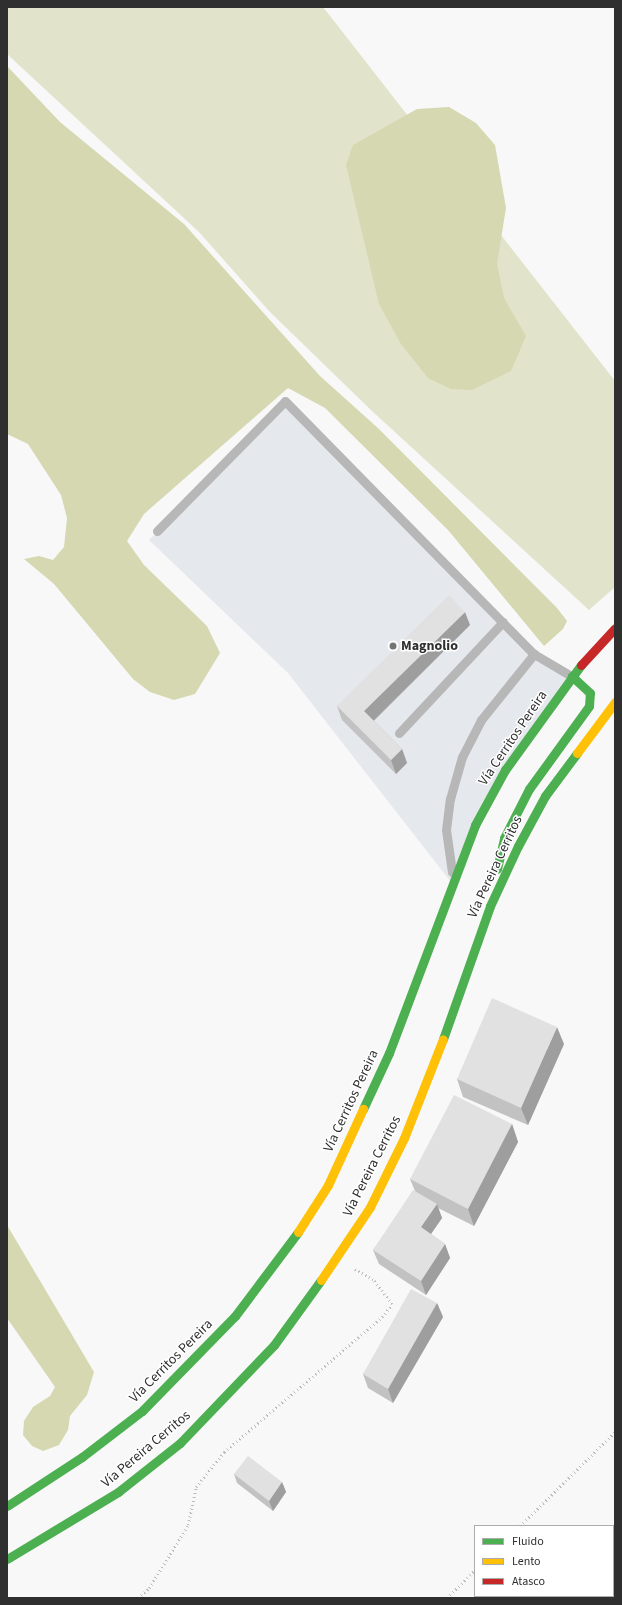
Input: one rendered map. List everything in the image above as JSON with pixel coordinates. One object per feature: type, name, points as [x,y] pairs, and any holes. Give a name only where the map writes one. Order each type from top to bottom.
[{"type":"highway","name":"Vía Cerritos Pereira","points":[[7,1506],[82,1457],[158,1396],[235,1316],[297,1234],[357,1125],[454,886],[475,825],[505,770],[572,676],[615,628]]},
{"type":"highway","points":[[490,906],[504,838],[529,790],[588,706],[590,693],[572,676]]},
{"type":"highway","name":"Vía Pereira Cerritos","points":[[7,1559],[118,1492],[180,1443],[274,1345],[336,1259],[370,1208],[404,1138],[435,1062],[490,906],[545,796],[615,702]]},
{"type":"lane","points":[[157,530],[285,401],[534,654],[572,676]]},
{"type":"lane","points":[[399,733],[503,622]]},
{"type":"lane","points":[[454,886],[446,830],[450,799],[462,757],[481,720],[534,654]]},
{"type":"path","points":[[138,1598],[149,1588],[188,1525],[196,1487],[224,1452],[382,1317],[392,1304],[373,1280],[336,1259]]},
{"type":"path","points":[[521,1525],[615,1432]]},
{"type":"path","points":[[447,1598],[474,1571]]},
{"type":"shaded area","name":"Magnolio","points":[[285,401],[518,638],[572,676],[505,770],[454,886],[288,673],[149,540]]},
{"type":"green space","points":[[7,7],[323,7],[615,381],[615,587],[589,610],[372,411],[270,312],[199,232],[7,54]]},
{"type":"green space","points":[[7,66],[60,122],[184,224],[320,376],[379,429],[557,608],[567,621],[563,629],[544,646],[448,530],[325,408],[288,388],[144,514],[127,541],[144,565],[207,626],[220,653],[195,694],[174,700],[150,692],[133,679],[54,584],[24,559],[39,556],[53,560],[64,547],[67,518],[61,495],[28,444],[7,434]]},
{"type":"green space","points":[[449,107],[476,123],[495,145],[506,208],[497,264],[504,298],[526,336],[511,371],[472,390],[451,389],[428,378],[401,344],[379,304],[346,165],[353,145],[417,109]]},
{"type":"green space","points":[[7,1225],[94,1372],[87,1395],[70,1416],[68,1430],[59,1445],[43,1451],[32,1446],[23,1435],[24,1421],[33,1407],[50,1396],[55,1387],[7,1318]]},
{"type":"building","points":[[449,595],[465,612],[364,711],[402,749],[391,760],[337,706]]},
{"type":"building","points":[[492,998],[557,1027],[521,1108],[457,1079]]},
{"type":"building","points":[[454,1095],[512,1124],[468,1209],[410,1179]]},
{"type":"building","points":[[413,1190],[437,1204],[421,1227],[445,1244],[421,1281],[373,1250]]},
{"type":"building","points":[[411,1289],[437,1303],[388,1389],[363,1374]]},
{"type":"building","points":[[248,1456],[282,1482],[269,1501],[234,1474]]},
{"type":"traffic: fast","points":[[363,1109],[389,1053],[475,825],[505,770],[581,665]]},
{"type":"traffic: fast","points":[[497,869],[504,838],[529,789],[589,706],[590,693],[572,676]]},
{"type":"traffic: fast","points":[[443,1039],[490,906],[518,846],[545,796],[577,753]]},
{"type":"traffic: fast","points":[[7,1506],[82,1457],[142,1411],[235,1316],[298,1232]]},
{"type":"traffic: fast","points":[[7,1559],[118,1492],[180,1443],[274,1345],[321,1280]]},
{"type":"traffic: slow","points":[[577,753],[615,702]]},
{"type":"traffic: slow","points":[[321,1280],[370,1207],[404,1138],[443,1039]]},
{"type":"traffic: slow","points":[[298,1232],[328,1185],[363,1109]]},
{"type":"traffic: jam","points":[[581,665],[615,628]]},
{"type":"place","name":"Magnolio","points":[[393,646]]}]
